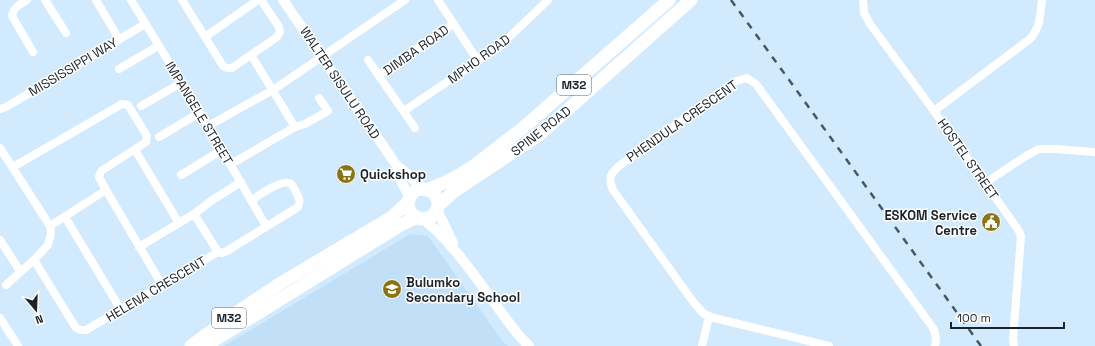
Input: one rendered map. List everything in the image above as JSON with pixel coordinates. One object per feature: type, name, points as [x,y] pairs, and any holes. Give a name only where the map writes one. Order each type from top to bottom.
[{"type":"main road","name":"SPINE ROAD","points":[[191,346],[236,313],[281,283],[392,217],[415,192],[446,182],[475,165],[524,128],[669,0]]},
{"type":"main road","name":"SPINE ROAD","points":[[205,346],[399,226],[420,218],[431,216],[453,192],[539,136],[691,0]]},
{"type":"main road","points":[[424,190],[430,191],[435,196],[438,202],[437,208]]},
{"type":"main road","points":[[409,200],[408,205],[410,211],[420,218]]},
{"type":"street","points":[[27,0],[13,10],[12,16],[33,52]]},
{"type":"street","points":[[45,0],[66,33]]},
{"type":"street","points":[[96,0],[119,39]]},
{"type":"street","name":"IMPANGELE STREET","points":[[130,0],[231,164],[266,226]]},
{"type":"street","points":[[184,1],[205,37],[223,66],[227,68],[232,68],[277,37],[280,32],[279,27],[259,0],[205,37]]},
{"type":"street","name":"WALTER SISULU ROAD","points":[[283,0],[397,166],[409,175],[424,190]]},
{"type":"street","points":[[208,126],[273,90],[405,0]]},
{"type":"street","points":[[438,0],[478,61]]},
{"type":"street","name":"HOSTEL STREET","points":[[864,0],[864,13],[870,24],[1019,231],[1021,236],[1013,339],[1014,346]]},
{"type":"street","name":"HOSTEL STREET","points":[[934,111],[1030,39],[1036,32],[1039,25],[1042,0]]},
{"type":"street","name":"MPHO ROAD","points":[[404,111],[500,46],[543,2]]},
{"type":"street","name":"MISSISSIPPI WAY","points":[[0,108],[6,107],[13,103],[145,24]]},
{"type":"street","name":"DIMBA ROAD","points":[[379,75],[453,24]]},
{"type":"street","points":[[119,70],[158,46]]},
{"type":"street","points":[[251,55],[295,127]]},
{"type":"street","points":[[368,60],[415,128]]},
{"type":"street","name":"PHENDULA CRESCENT","points":[[829,346],[709,317],[704,314],[694,303],[613,190],[610,174],[613,171],[634,154],[736,81],[747,78],[756,84],[932,326],[936,333],[935,346]]},
{"type":"street","points":[[141,106],[181,83]]},
{"type":"street","points":[[231,164],[295,127],[304,124],[328,111],[319,98]]},
{"type":"street","points":[[13,167],[122,104],[128,105],[146,136],[146,142],[101,171],[99,177],[162,285]]},
{"type":"street","points":[[159,137],[199,113]]},
{"type":"street","points":[[0,149],[50,226],[52,234],[48,245],[34,260],[6,285]]},
{"type":"street","points":[[985,183],[1039,149],[1095,152]]},
{"type":"street","points":[[135,150],[179,223]]},
{"type":"street","points":[[181,175],[222,150]]},
{"type":"street","name":"WALTER SISULU ROAD","points":[[397,166],[401,181],[409,200]]},
{"type":"street","points":[[139,247],[194,214],[241,182]]},
{"type":"street","points":[[218,252],[222,253],[227,251],[298,206],[300,202],[299,197],[292,185],[286,183],[280,184],[252,200]]},
{"type":"street","points":[[50,226],[106,190]]},
{"type":"street","points":[[437,208],[462,260]]},
{"type":"street","name":"HELENA CRESCENT","points":[[34,260],[76,328],[86,330],[218,252],[194,214]]},
{"type":"street","points":[[65,217],[121,310]]},
{"type":"street","points":[[420,218],[438,232],[462,260],[511,326],[529,346]]},
{"type":"street","points":[[0,240],[20,271]]},
{"type":"street","points":[[702,346],[709,317]]},
{"type":"street","points":[[0,318],[18,346]]},
{"type":"street","points":[[789,346],[792,337]]},
{"type":"shaded area","name":"Bulumko Secondary School","points":[[410,234],[428,236],[503,342],[508,346],[224,346]]},
{"type":"railway","points":[[731,0],[981,346]]},
{"type":"place","name":"Quickshop","points":[[346,174]]},
{"type":"place","name":"ESKOM Service Centre","points":[[991,222]]},
{"type":"place","name":"Bulumko Secondary School","points":[[392,289]]}]
